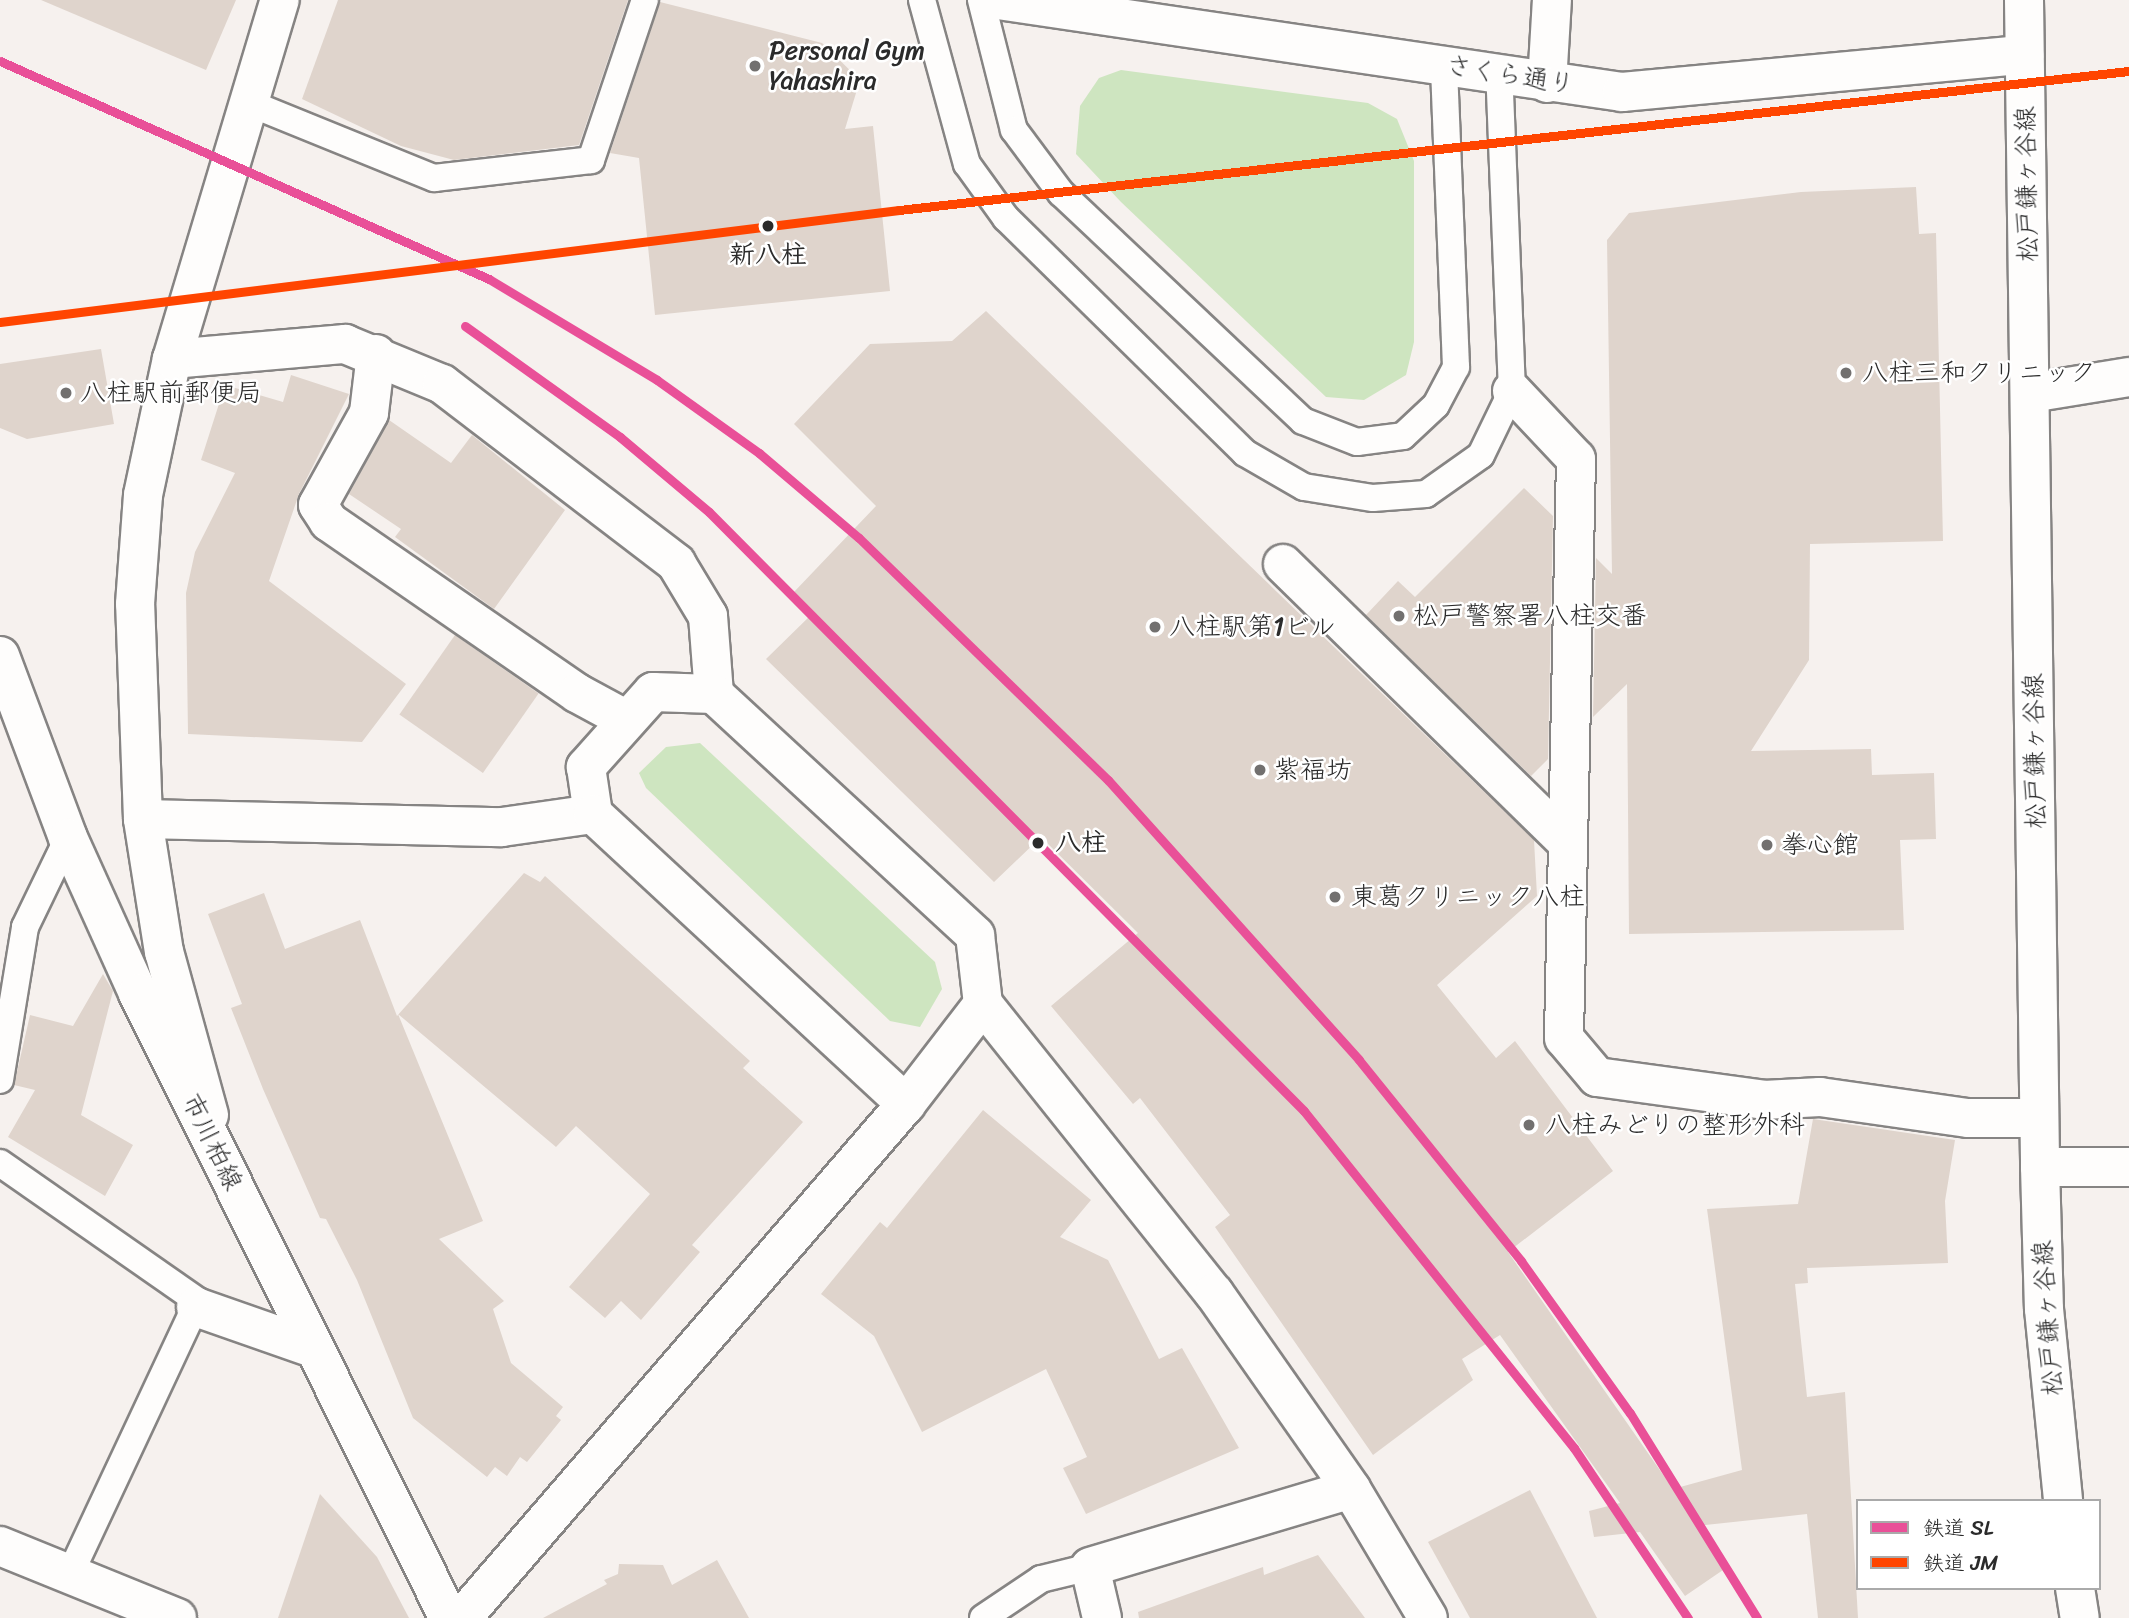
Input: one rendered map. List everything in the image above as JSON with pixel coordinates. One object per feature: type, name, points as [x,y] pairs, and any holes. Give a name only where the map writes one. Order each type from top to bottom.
[{"type":"street","points":[[220,1157],[164,952],[143,819],[135,604],[143,495],[172,359],[280,0]]},
{"type":"street","name":"さくら通り","points":[[998,0],[1112,8],[1547,83],[1622,92],[2024,55]]},
{"type":"street","points":[[1547,83],[1552,0]]},
{"type":"street","name":"松戸鎌ヶ谷線","points":[[2024,0],[2040,1167],[2044,1309],[2063,1499]]},
{"type":"street","points":[[172,359],[296,343],[345,344],[376,354],[442,384],[676,563],[708,616],[713,694]]},
{"type":"street","points":[[376,354],[369,413],[317,505],[329,522],[577,693],[625,719]]},
{"type":"street","points":[[2031,393],[2129,377]]},
{"type":"street","points":[[1512,391],[1576,459],[1564,1038],[1597,1077],[1764,1100],[1820,1097],[1968,1118],[2039,1118]]},
{"type":"street","points":[[1283,564],[1567,842]]},
{"type":"street","name":"市川柏線","points":[[0,656],[68,838],[313,1348],[449,1618]]},
{"type":"street","points":[[906,1104],[593,814],[586,767],[625,719],[653,692],[713,694],[975,935],[983,1004],[1214,1293],[1351,1489],[1428,1618]]},
{"type":"street","points":[[143,819],[502,827],[593,814]]},
{"type":"street","points":[[462,1618],[906,1104],[983,1004]]},
{"type":"street","points":[[2040,1167],[2129,1167]]},
{"type":"street","points":[[196,1307],[313,1348]]},
{"type":"street","points":[[1102,1618],[1090,1567],[1351,1489]]},
{"type":"street","points":[[0,1546],[177,1618]]},
{"type":"street","points":[[2075,1590],[2080,1618]]},
{"type":"lane","points":[[249,103],[433,178],[592,160],[645,0]]},
{"type":"lane","points":[[922,0],[975,175],[1006,218],[1245,453],[1304,487],[1373,498],[1426,494],[1480,455],[1512,391],[1499,74]]},
{"type":"lane","points":[[981,0],[1014,130],[1061,192],[1303,421],[1357,442],[1403,436],[1436,405],[1456,366],[1444,64]]},
{"type":"lane","points":[[0,1080],[25,927],[68,838]]},
{"type":"lane","points":[[0,1163],[198,1301],[69,1576]]},
{"type":"lane","points":[[983,1618],[1041,1579],[1090,1567]]},
{"type":"green space","points":[[1121,70],[1368,103],[1397,119],[1414,161],[1414,342],[1406,375],[1364,400],[1326,397],[1121,202],[1076,154],[1080,106],[1099,78]]},
{"type":"green space","points":[[700,743],[935,962],[942,989],[920,1027],[890,1021],[646,788],[639,773],[666,747]]},
{"type":"building","points":[[41,0],[236,0],[206,70]]},
{"type":"building","points":[[338,0],[628,0],[579,145],[454,160],[401,146],[302,99]]},
{"type":"building","name":"新八柱","points":[[660,2],[822,43],[860,80],[845,129],[873,126],[890,291],[655,315],[639,158],[610,153]]},
{"type":"building","points":[[1916,187],[1919,234],[1936,233],[1943,541],[1810,544],[1809,660],[1751,751],[1871,749],[1872,775],[1934,773],[1936,839],[1900,840],[1904,930],[1629,934],[1627,684],[1593,717],[1596,558],[1612,574],[1607,240],[1629,213],[1801,192]]},
{"type":"building","points":[[986,311],[1534,840],[1537,896],[1437,985],[1496,1058],[1515,1041],[1613,1171],[1508,1252],[1673,1489],[1742,1470],[1707,1209],[1798,1204],[1813,1119],[1955,1140],[1945,1201],[1948,1263],[1807,1268],[1808,1283],[1795,1284],[1807,1397],[1845,1392],[1858,1618],[1818,1618],[1807,1514],[1696,1526],[1723,1570],[1685,1596],[1640,1532],[1594,1537],[1589,1511],[1620,1503],[1500,1335],[1462,1359],[1473,1380],[1373,1455],[1215,1227],[1230,1215],[1140,1098],[1133,1104],[1051,1006],[1138,933],[1041,837],[994,882],[766,659],[814,612],[794,592],[876,506],[794,424],[870,344],[952,341]]},
{"type":"building","points":[[101,349],[114,424],[27,439],[0,428],[0,364]]},
{"type":"building","points":[[291,375],[349,394],[299,494],[269,581],[406,684],[362,742],[188,734],[186,593],[195,552],[235,473],[201,460],[225,385],[283,402]]},
{"type":"building","points":[[389,420],[451,463],[472,435],[565,510],[494,609],[395,537],[401,529],[349,494]]},
{"type":"building","points":[[1524,488],[1553,516],[1548,759],[1531,776],[1366,615],[1398,581],[1415,597]]},
{"type":"building","points":[[455,635],[539,694],[483,773],[399,714]]},
{"type":"building","points":[[524,873],[540,882],[545,876],[750,1061],[743,1068],[803,1122],[692,1245],[700,1252],[641,1320],[621,1301],[605,1318],[569,1287],[650,1194],[576,1126],[556,1147],[398,1014]]},
{"type":"building","points":[[264,893],[285,949],[360,920],[483,1221],[439,1239],[504,1301],[493,1309],[511,1363],[563,1407],[556,1416],[561,1420],[527,1462],[520,1457],[507,1476],[495,1467],[487,1477],[413,1418],[357,1280],[326,1219],[320,1218],[263,1089],[231,1008],[242,1004],[208,914]]},
{"type":"building","points":[[103,974],[113,991],[81,1115],[133,1145],[105,1196],[8,1137],[35,1090],[14,1085],[30,1015],[73,1026]]},
{"type":"building","points":[[983,1110],[1091,1200],[1060,1237],[1108,1260],[1159,1359],[1182,1348],[1239,1448],[1086,1514],[1063,1468],[1087,1457],[1046,1369],[922,1432],[874,1336],[821,1294],[880,1222],[887,1228]]},
{"type":"building","points":[[1530,1490],[1597,1618],[1470,1618],[1428,1542]]},
{"type":"building","points":[[320,1494],[377,1557],[409,1618],[278,1618]]},
{"type":"building","points":[[1318,1555],[1365,1618],[1139,1618],[1138,1612],[1263,1567],[1264,1575]]},
{"type":"building","points":[[717,1560],[749,1618],[543,1618],[607,1584],[604,1580],[618,1574],[619,1564],[663,1565],[672,1585]]},
{"type":"rail line","name":"SL","points":[[0,61],[489,279],[657,380],[759,453],[859,538],[1108,780],[1359,1060],[1521,1261],[1630,1413],[1757,1618]]},
{"type":"rail line","name":"JM","points":[[0,322],[899,210],[2129,71]]},
{"type":"rail line","name":"SL","points":[[465,326],[620,437],[709,512],[1304,1111],[1574,1448],[1688,1618]]},
{"type":"place","name":"Personal Gym Yahashira","points":[[755,66]]},
{"type":"place","name":"新八柱","points":[[768,226]]},
{"type":"place","name":"八柱三和クリニック","points":[[1846,373]]},
{"type":"place","name":"八柱駅前郵便局","points":[[66,393]]},
{"type":"place","name":"松戸警察署八柱交番","points":[[1399,616]]},
{"type":"place","name":"八柱駅第1ビル","points":[[1155,627]]},
{"type":"place","name":"紫福坊","points":[[1260,770]]},
{"type":"place","name":"八柱","points":[[1038,843]]},
{"type":"place","name":"拳心館","points":[[1767,845]]},
{"type":"place","name":"東葛クリニック八柱","points":[[1335,897]]},
{"type":"place","name":"八柱みどりの整形外科","points":[[1529,1125]]}]
